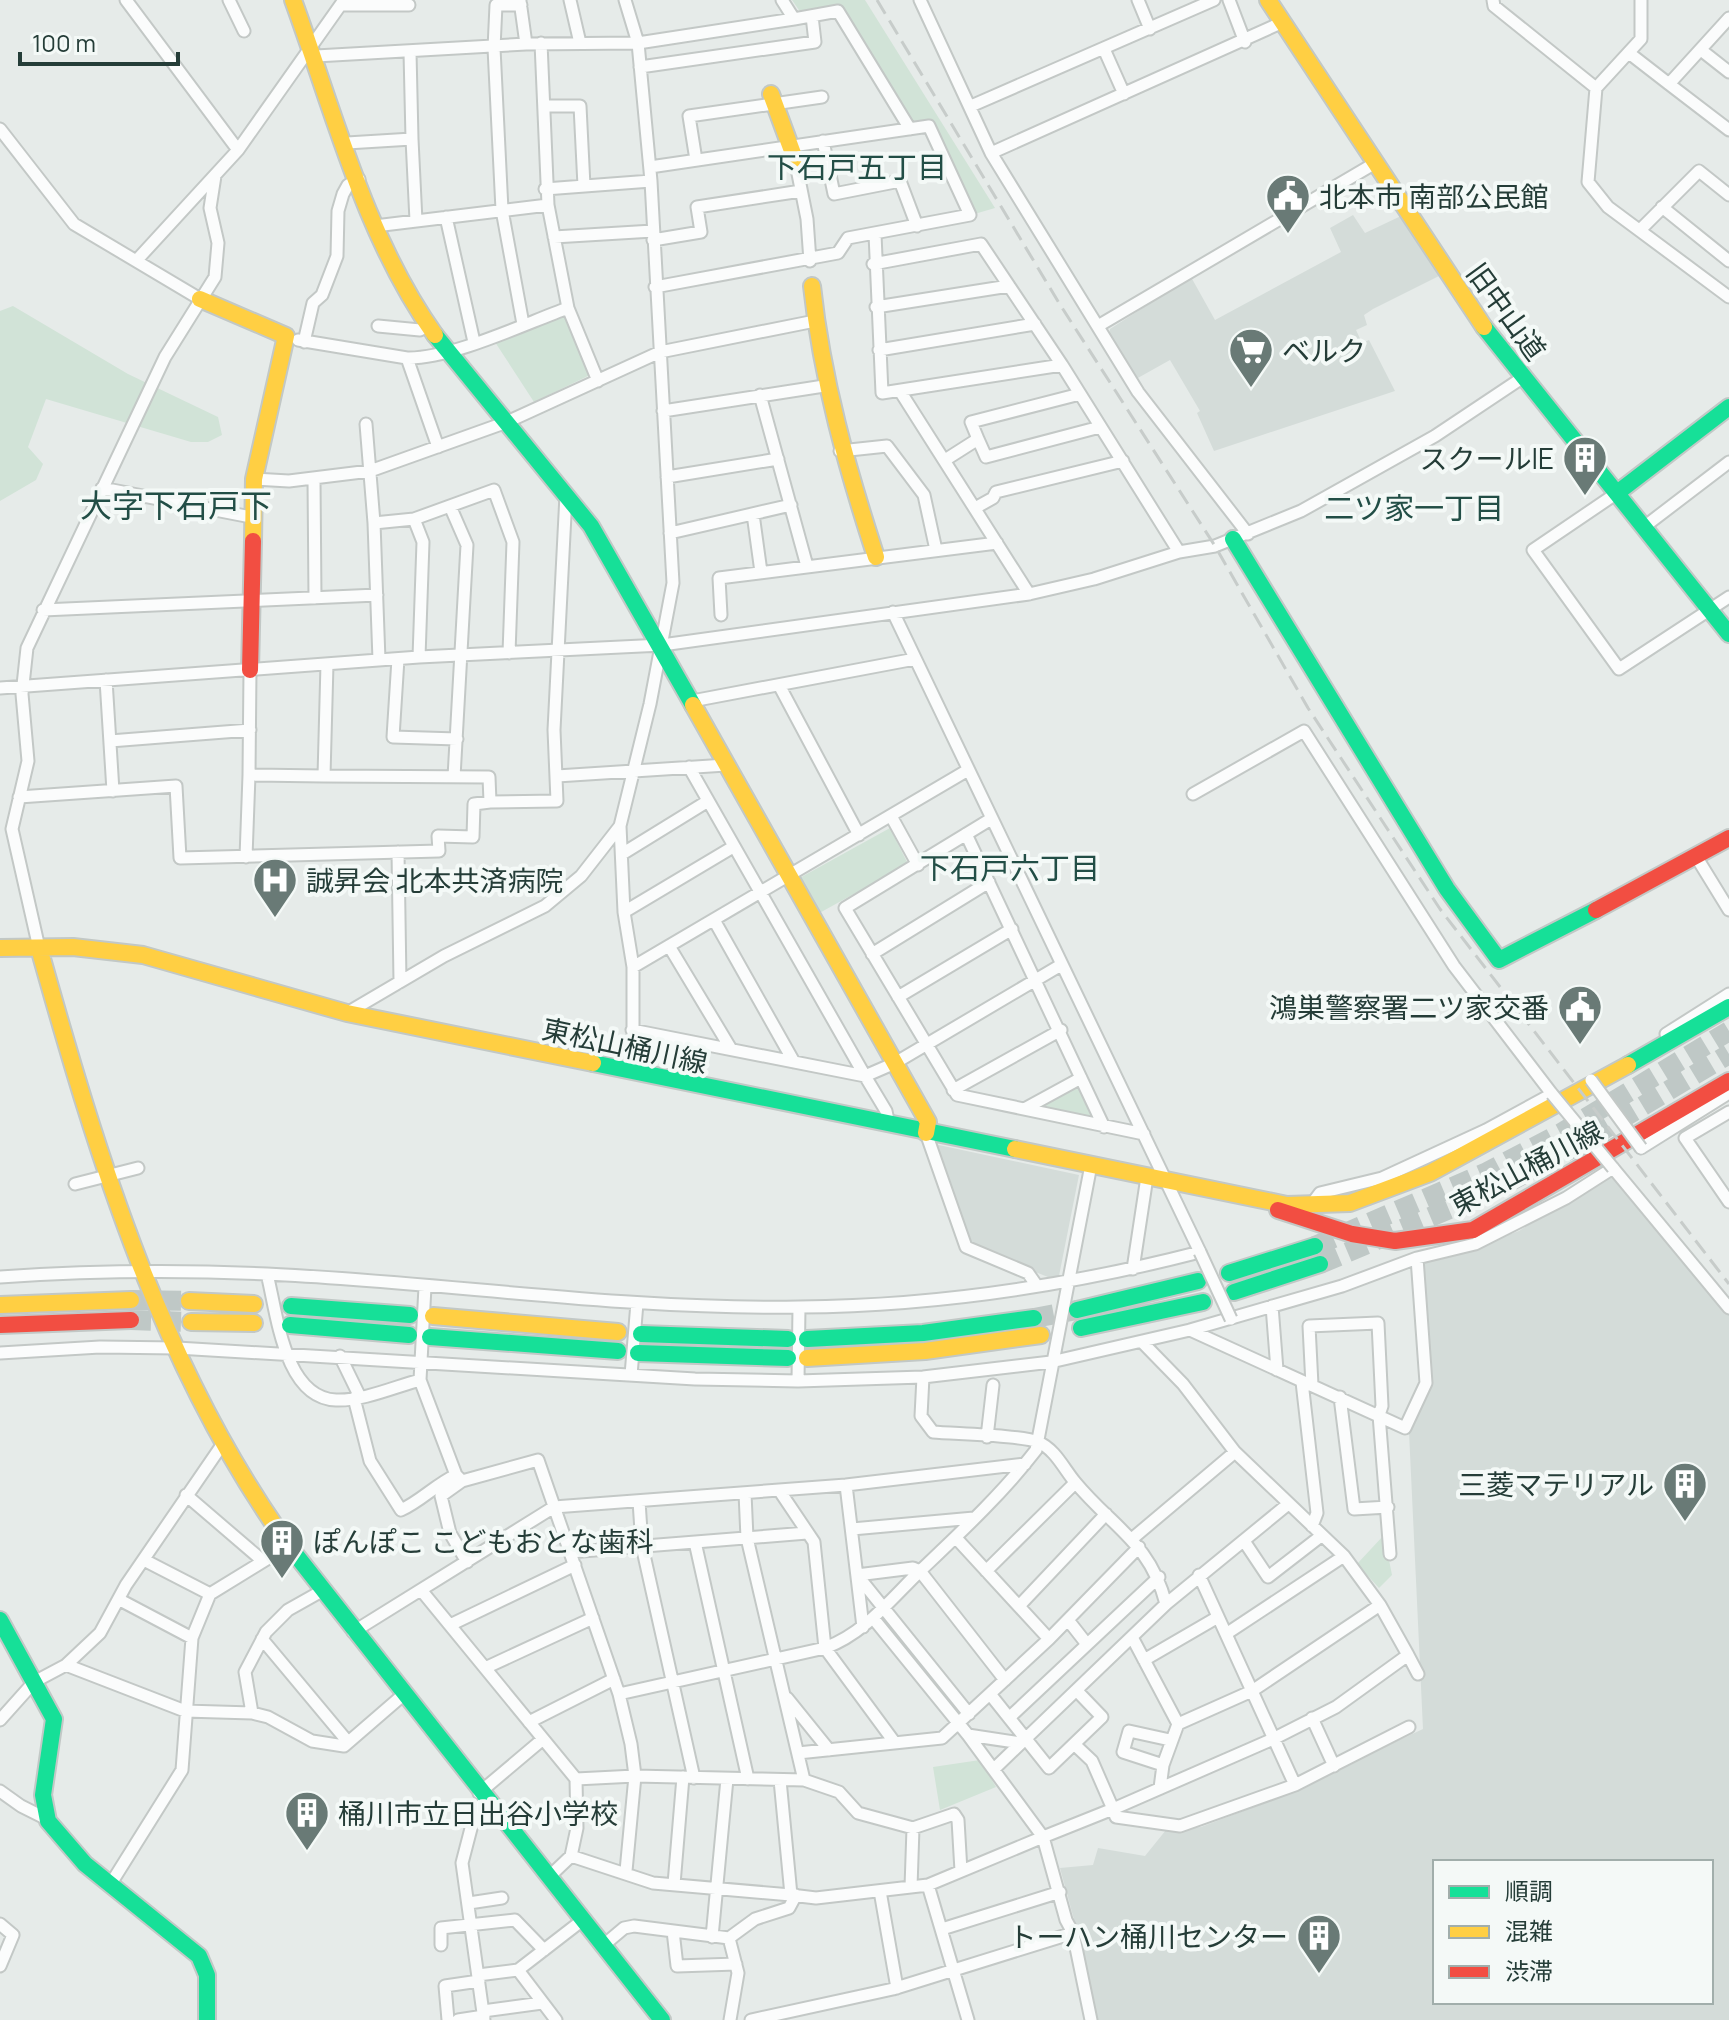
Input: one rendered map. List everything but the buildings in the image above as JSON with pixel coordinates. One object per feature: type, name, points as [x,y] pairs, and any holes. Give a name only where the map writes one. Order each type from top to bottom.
[{"type":"main road","points":[[293,0],[391,266],[427,326],[566,495],[614,561],[788,878],[928,1122],[926,1133]]},
{"type":"main road","name":"旧中山道","points":[[1268,0],[1449,275],[1522,378],[1729,634]]},
{"type":"main road","points":[[772,98],[794,152]]},
{"type":"main road","points":[[812,286],[824,386],[840,451],[876,557]]},
{"type":"main road","points":[[200,299],[286,336],[254,479],[250,670]]},
{"type":"main road","points":[[1617,493],[1729,407]]},
{"type":"main road","points":[[1240,537],[1447,889],[1499,960],[1697,858],[1729,838]]},
{"type":"main road","name":"東松山桶川線","points":[[0,948],[73,947],[123,953],[347,1013],[1241,1197],[1311,1205],[1350,1203],[1384,1193],[1471,1154],[1729,1007]]},
{"type":"main road","points":[[39,948],[106,1176],[142,1273],[224,1442],[320,1592],[482,1797],[551,1875],[662,2020]]},
{"type":"main road","name":"東松山桶川線","points":[[1241,1197],[1363,1238],[1399,1243],[1438,1239],[1473,1230],[1518,1206],[1729,1081]]},
{"type":"main road","points":[[1229,1273],[1315,1246]]},
{"type":"main road","points":[[1234,1292],[1320,1264]]},
{"type":"main road","points":[[1077,1310],[1198,1281]]},
{"type":"main road","points":[[0,1305],[131,1300]]},
{"type":"main road","points":[[189,1301],[254,1304]]},
{"type":"main road","points":[[1081,1328],[1203,1302]]},
{"type":"main road","points":[[291,1306],[410,1315]]},
{"type":"main road","points":[[433,1316],[618,1332]]},
{"type":"main road","points":[[807,1339],[923,1333],[1034,1318]]},
{"type":"main road","points":[[0,1325],[131,1320]]},
{"type":"main road","points":[[191,1322],[254,1323]]},
{"type":"main road","points":[[290,1325],[409,1335]]},
{"type":"main road","points":[[641,1334],[788,1339]]},
{"type":"main road","points":[[807,1358],[925,1351],[1041,1335]]},
{"type":"main road","points":[[430,1337],[618,1351]]},
{"type":"main road","points":[[638,1353],[788,1358]]},
{"type":"main road","points":[[0,1620],[54,1719],[56,1731],[42,1785],[47,1819],[54,1831],[110,1885],[200,1956],[210,1984],[207,2020]]},
{"type":"street","points":[[126,0],[238,150]]},
{"type":"street","points":[[229,0],[244,31]]},
{"type":"street","points":[[570,0],[580,43]]},
{"type":"street","points":[[625,0],[638,43],[650,167],[673,583],[662,645],[620,826],[624,912],[633,967],[633,1073]]},
{"type":"street","points":[[782,0],[794,19]]},
{"type":"street","points":[[920,0],[991,153],[1163,427],[1220,494],[1240,537]]},
{"type":"street","points":[[1138,0],[1150,29]]},
{"type":"street","points":[[971,106],[1214,0]]},
{"type":"street","points":[[1229,0],[1245,42]]},
{"type":"street","points":[[1493,0],[1494,6],[1596,88]]},
{"type":"street","points":[[1641,0],[1641,39],[1596,88],[1588,182],[1608,207],[1729,297]]},
{"type":"street","points":[[136,261],[238,150],[314,51],[343,2],[409,5]]},
{"type":"street","points":[[523,324],[502,210],[494,48],[496,5],[521,2],[526,44]]},
{"type":"street","points":[[314,51],[410,52],[541,43],[638,43],[838,11],[910,129]]},
{"type":"street","points":[[640,67],[815,42],[812,16]]},
{"type":"street","points":[[1669,84],[1729,18]]},
{"type":"street","points":[[991,153],[1245,42],[1283,22]]},
{"type":"street","points":[[541,43],[545,189],[568,308],[598,381]]},
{"type":"street","points":[[1104,49],[1124,94]]},
{"type":"street","points":[[1701,50],[1729,72]]},
{"type":"street","points":[[410,52],[416,221]]},
{"type":"street","points":[[1629,53],[1729,130]]},
{"type":"street","points":[[696,160],[689,116],[772,98],[822,97]]},
{"type":"street","points":[[545,106],[580,106],[584,186]]},
{"type":"street","points":[[650,167],[794,152],[823,141],[929,126],[970,215],[848,238],[838,253],[810,261],[655,287]]},
{"type":"street","points":[[0,129],[74,224],[200,299]]},
{"type":"street","points":[[347,143],[412,139]]},
{"type":"street","points":[[823,141],[834,194],[900,181],[917,226]]},
{"type":"street","points":[[794,152],[810,261]]},
{"type":"street","points":[[1098,326],[1377,162]]},
{"type":"street","points":[[1640,230],[1699,171],[1729,195]]},
{"type":"street","points":[[39,948],[12,829],[28,761],[22,687],[27,648],[165,357],[215,277],[218,260],[210,208],[215,176]]},
{"type":"street","points":[[304,342],[313,303],[322,295],[337,256],[338,211],[343,194],[348,185],[359,179]]},
{"type":"street","points":[[545,189],[651,181]]},
{"type":"street","points":[[554,237],[701,232],[697,207],[801,191]]},
{"type":"street","points":[[375,226],[548,205]]},
{"type":"street","points":[[1662,207],[1729,261]]},
{"type":"street","points":[[446,217],[474,342]]},
{"type":"street","points":[[875,234],[873,264],[882,393],[1062,365]]},
{"type":"street","points":[[873,264],[981,244],[1062,365],[1179,552]]},
{"type":"street","points":[[876,307],[1009,286]]},
{"type":"street","points":[[286,336],[304,342],[424,359],[568,308]]},
{"type":"street","points":[[254,479],[314,479],[370,471],[507,422],[660,352],[815,321]]},
{"type":"street","points":[[879,350],[1035,324]]},
{"type":"street","points":[[378,326],[420,330],[427,326]]},
{"type":"street","points":[[407,358],[438,447]]},
{"type":"street","points":[[0,688],[463,654],[662,645],[1029,594],[1094,579],[1179,552],[1240,537],[1301,511],[1386,465],[1522,378]]},
{"type":"street","points":[[663,411],[824,386]]},
{"type":"street","points":[[900,391],[1029,594]]},
{"type":"street","points":[[1080,394],[971,422],[986,457],[1100,427]]},
{"type":"street","points":[[760,395],[807,566]]},
{"type":"street","points":[[366,424],[374,523],[379,660]]},
{"type":"street","points":[[945,460],[978,439]]},
{"type":"street","points":[[840,451],[887,446],[924,495],[936,550]]},
{"type":"street","points":[[667,477],[778,459]]},
{"type":"street","points":[[975,508],[993,498],[996,492],[1123,461]]},
{"type":"street","points":[[1644,527],[1729,462]]},
{"type":"street","points":[[314,479],[315,598]]},
{"type":"street","points":[[102,488],[251,517]]},
{"type":"street","points":[[374,523],[414,519],[494,490],[513,542],[509,653]]},
{"type":"street","points":[[1617,493],[1533,550],[1619,669],[1729,597]]},
{"type":"street","points":[[19,797],[176,786],[180,858],[439,851],[438,836],[473,837],[474,804],[557,801],[554,730],[566,495]]},
{"type":"street","points":[[670,533],[791,505]]},
{"type":"street","points":[[450,506],[467,545],[454,777]]},
{"type":"street","points":[[753,514],[761,572]]},
{"type":"street","points":[[414,519],[423,542],[419,657]]},
{"type":"street","points":[[721,615],[719,578],[997,543]]},
{"type":"street","points":[[43,610],[377,595]]},
{"type":"street","points":[[893,612],[1061,965],[1169,1182],[1231,1319]]},
{"type":"street","points":[[398,659],[393,737],[457,739]]},
{"type":"street","points":[[692,701],[915,659]]},
{"type":"street","points":[[324,776],[327,664]]},
{"type":"street","points":[[246,857],[250,670]]},
{"type":"street","points":[[106,680],[113,791]]},
{"type":"street","points":[[779,685],[859,835]]},
{"type":"street","points":[[110,741],[250,730]]},
{"type":"street","points":[[1193,794],[1304,731],[1454,966],[1552,1094],[1729,1308]]},
{"type":"street","points":[[557,776],[726,765]]},
{"type":"street","points":[[689,767],[886,1111],[889,1125]]},
{"type":"street","points":[[633,967],[968,770]]},
{"type":"street","points":[[249,775],[489,777],[490,802]]},
{"type":"street","points":[[622,854],[708,801]]},
{"type":"street","points":[[891,816],[918,865]]},
{"type":"street","points":[[991,819],[845,908],[957,1095],[1144,1134]]},
{"type":"street","points":[[347,1013],[545,906],[581,876],[620,826]]},
{"type":"street","points":[[966,834],[1061,1030],[1104,1127]]},
{"type":"street","points":[[624,912],[733,847]]},
{"type":"street","points":[[398,852],[400,982]]},
{"type":"street","points":[[1697,858],[1729,910]]},
{"type":"street","points":[[872,954],[989,882]]},
{"type":"street","points":[[714,920],[794,1062]]},
{"type":"street","points":[[898,997],[1012,929]]},
{"type":"street","points":[[669,946],[731,1049]]},
{"type":"street","points":[[632,1030],[865,1076],[895,1063],[1061,965]]},
{"type":"street","name":"東松山桶川線","points":[[1678,1125],[1641,1148],[1591,1080],[1729,994]]},
{"type":"street","points":[[953,1090],[1061,1030]]},
{"type":"street","points":[[1025,1108],[1081,1078]]},
{"type":"street","points":[[1729,1093],[1678,1125],[1729,1202]]},
{"type":"street","name":"東松山桶川線","points":[[1311,1205],[1320,1193],[1382,1178],[1486,1130],[1552,1094]]},
{"type":"street","points":[[1685,1138],[1729,1112]]},
{"type":"street","points":[[926,1133],[966,1247],[1022,1270],[1037,1286]]},
{"type":"street","points":[[619,1694],[825,1648],[849,1639],[956,1538],[1025,1464],[1037,1441],[1091,1165]]},
{"type":"street","points":[[75,1184],[138,1168]]},
{"type":"street","points":[[0,1353],[100,1347],[177,1348],[631,1375],[798,1381],[923,1377],[1051,1362],[1143,1343],[1231,1319],[1417,1258],[1475,1244],[1566,1198],[1613,1168]]},
{"type":"street","points":[[1133,1269],[1147,1177]]},
{"type":"street","points":[[0,1277],[142,1273],[267,1274],[637,1303],[799,1307],[959,1299],[1067,1283],[1200,1252]]},
{"type":"street","points":[[1190,1330],[1405,1428],[1426,1383],[1417,1258]]},
{"type":"street","points":[[267,1274],[287,1353],[297,1379],[315,1393],[327,1399],[357,1398],[420,1380]]},
{"type":"street","points":[[425,1287],[420,1380],[459,1478]]},
{"type":"street","points":[[631,1375],[637,1303]]},
{"type":"street","points":[[1272,1306],[1277,1370]]},
{"type":"street","points":[[798,1381],[799,1307]]},
{"type":"street","points":[[1312,1526],[1317,1513],[1307,1383],[1309,1326],[1378,1323],[1382,1406],[1379,1415],[1390,1554]]},
{"type":"street","points":[[1143,1343],[1183,1384],[1235,1452],[1287,1505],[1344,1556],[1380,1605],[1418,1674]]},
{"type":"street","points":[[340,1356],[357,1398],[370,1461],[401,1510],[415,1504],[430,1488],[459,1478],[538,1460],[619,1694],[635,1776],[626,1871]]},
{"type":"street","points":[[923,1377],[921,1416],[933,1432],[1037,1441],[1053,1453],[1075,1483],[1136,1542],[1159,1577],[1166,1604]]},
{"type":"street","points":[[987,1437],[993,1385]]},
{"type":"street","points":[[1340,1397],[1354,1509],[1388,1507]]},
{"type":"street","points":[[0,1720],[34,1682],[66,1665],[100,1633],[186,1495],[224,1442]]},
{"type":"street","points":[[798,1753],[942,1738],[1068,1620],[1136,1542],[1235,1452]]},
{"type":"street","points":[[353,1632],[554,1507],[846,1485],[1025,1464]]},
{"type":"street","points":[[459,1478],[441,1496],[450,1533],[467,1562]]},
{"type":"street","points":[[986,1571],[1075,1483]]},
{"type":"street","points":[[846,1485],[863,1627]]},
{"type":"street","points":[[779,1490],[814,1542],[825,1648],[895,1743]]},
{"type":"street","points":[[745,1493],[747,1538],[804,1780]]},
{"type":"street","points":[[186,1495],[263,1561]]},
{"type":"street","points":[[639,1501],[642,1546],[673,1683],[688,1778],[674,1884]]},
{"type":"street","points":[[994,1769],[1078,1692],[1166,1604],[1287,1505]]},
{"type":"street","points":[[1019,1606],[1106,1514]]},
{"type":"street","points":[[852,1529],[974,1518]]},
{"type":"street","points":[[570,1552],[807,1533]]},
{"type":"street","points":[[1244,1541],[1268,1577],[1321,1536]]},
{"type":"street","points":[[956,1538],[1049,1639]]},
{"type":"street","points":[[695,1542],[748,1779]]},
{"type":"street","points":[[110,1885],[182,1770],[192,1638],[210,1594],[288,1546]]},
{"type":"street","points":[[1226,1634],[1344,1556]]},
{"type":"street","points":[[144,1560],[210,1594]]},
{"type":"street","points":[[450,1625],[575,1565]]},
{"type":"street","points":[[857,1575],[913,1568],[920,1571],[1005,1680]]},
{"type":"street","points":[[857,1575],[969,1714]]},
{"type":"street","points":[[1199,1575],[1295,1785]]},
{"type":"street","points":[[1011,1716],[1159,1577]]},
{"type":"street","points":[[421,1590],[576,1779],[577,1828],[571,1856],[551,1875]]},
{"type":"street","points":[[252,1713],[245,1672],[262,1639],[288,1610],[320,1592]]},
{"type":"street","points":[[120,1600],[192,1638]]},
{"type":"street","points":[[1160,1788],[1170,1740],[1178,1724],[1252,1691],[1380,1605]]},
{"type":"street","points":[[1144,1660],[1218,1617]]},
{"type":"street","points":[[485,1668],[593,1618]]},
{"type":"street","points":[[873,1618],[968,1735],[1043,1837],[1066,1920],[1073,1933],[1090,2020]]},
{"type":"street","points":[[1068,1620],[1086,1643]]},
{"type":"street","points":[[262,1639],[348,1742]]},
{"type":"street","points":[[1133,1639],[1178,1724]]},
{"type":"street","points":[[571,1856],[626,1871],[653,1883],[816,1898],[928,1885],[1273,1739],[1336,1707],[1408,1655]]},
{"type":"street","points":[[66,1665],[185,1711],[252,1713],[268,1717],[312,1741],[344,1746],[403,1695]]},
{"type":"street","points":[[529,1722],[614,1679]]},
{"type":"street","points":[[990,1694],[1011,1716],[1024,1741],[1049,1768],[1102,1717],[1078,1692]]},
{"type":"street","points":[[785,1696],[829,1750]]},
{"type":"street","points":[[1312,1718],[1334,1766]]},
{"type":"street","points":[[1074,1744],[1092,1761],[1116,1817],[1180,1826],[1295,1785],[1409,1727]]},
{"type":"street","points":[[1163,1765],[1123,1752],[1129,1731],[1170,1740]]},
{"type":"street","points":[[968,1735],[1024,1741]]},
{"type":"street","points":[[484,2016],[462,1863],[482,1797],[543,1739]]},
{"type":"street","points":[[576,1779],[635,1776],[804,1780],[839,1792],[858,1813],[913,1828],[954,1814],[958,1820],[961,1871]]},
{"type":"street","points":[[712,1937],[727,1779]]},
{"type":"street","points":[[605,1944],[624,1928],[634,1926],[729,1938],[755,1919],[789,1908],[794,1895],[780,1780]]},
{"type":"street","points":[[0,1791],[47,1819]]},
{"type":"street","points":[[911,1887],[913,1828]]},
{"type":"street","points":[[928,1885],[968,2020]]},
{"type":"street","points":[[880,1891],[897,1988]]},
{"type":"street","points":[[942,1929],[1060,1892]]},
{"type":"street","points":[[469,1903],[502,1898]]},
{"type":"street","points":[[448,2020],[445,1986],[518,1970],[584,1919]]},
{"type":"street","points":[[441,1945],[441,1928],[515,1920],[544,1950]]},
{"type":"street","points":[[0,1924],[13,1935],[0,1966]]},
{"type":"street","points":[[673,1931],[677,1966],[736,1964]]},
{"type":"street","points":[[754,2020],[897,1988],[1073,1933]]},
{"type":"street","points":[[729,1938],[738,1982],[730,2020]]},
{"type":"street","points":[[518,1970],[556,2020]]},
{"type":"street","points":[[458,2020],[542,2003]]},
{"type":"shaded area","points":[[1353,215],[1365,233],[1401,216],[1439,276],[1373,309],[1364,315],[1367,325],[1356,330],[1362,343],[1369,340],[1395,391],[1214,451],[1197,413],[1200,411],[1170,360],[1136,379],[1109,334],[1110,329],[1191,277],[1215,320],[1341,252],[1330,228]]},
{"type":"shaded area","points":[[934,1144],[1079,1175],[1058,1281],[970,1246]]},
{"type":"shaded area","points":[[1613,1168],[1729,1314],[1729,2020],[1093,2020],[1076,1927],[1060,1868],[1093,1865],[1098,1848],[1145,1856],[1166,1830],[1201,1827],[1267,1802],[1423,1729],[1409,1432],[1431,1383],[1423,1258],[1463,1251],[1519,1231]]},
{"type":"green space","points":[[792,0],[865,0],[995,208],[971,215],[925,121],[906,123],[838,6],[801,13]]},
{"type":"green space","points":[[13,306],[128,374],[218,417],[222,435],[208,442],[191,442],[46,399],[28,447],[43,464],[36,480],[0,501],[0,311]]},
{"type":"green space","points":[[561,316],[566,317],[590,371],[588,376],[534,402],[493,339]]},
{"type":"green space","points":[[890,828],[908,864],[814,916],[796,880]]},
{"type":"green space","points":[[1077,1084],[1081,1085],[1096,1116],[1093,1120],[1043,1109],[1042,1105]]},
{"type":"green space","points":[[1384,1535],[1392,1575],[1379,1588],[1357,1564]]},
{"type":"green space","points":[[980,1760],[996,1787],[940,1810],[933,1767]]},
{"type":"tunnel","points":[[1315,1246],[1485,1173],[1561,1133],[1729,1031]]},
{"type":"tunnel","points":[[1320,1264],[1494,1190],[1573,1148],[1729,1054]]},
{"type":"tunnel","points":[[131,1300],[189,1301]]},
{"type":"tunnel","points":[[1034,1318],[1077,1310]]},
{"type":"tunnel","points":[[131,1320],[191,1322]]},
{"type":"railway","points":[[877,0],[1059,303],[1215,546],[1308,708],[1440,909],[1729,1284]]},
{"type":"traffic: fast","points":[[1484,327],[1729,634]]},
{"type":"traffic: fast","points":[[435,335],[591,526],[693,705]]},
{"type":"traffic: fast","points":[[1617,493],[1729,407]]},
{"type":"traffic: fast","points":[[1233,539],[1447,889],[1499,960],[1596,910]]},
{"type":"traffic: fast","points":[[1628,1065],[1729,1007]]},
{"type":"traffic: fast","points":[[593,1063],[1015,1149]]},
{"type":"traffic: fast","points":[[1229,1273],[1315,1246]]},
{"type":"traffic: fast","points":[[1234,1292],[1320,1264]]},
{"type":"traffic: fast","points":[[1077,1310],[1198,1281]]},
{"type":"traffic: fast","points":[[1081,1328],[1203,1302]]},
{"type":"traffic: fast","points":[[291,1306],[410,1315]]},
{"type":"traffic: fast","points":[[807,1339],[923,1333],[1034,1318]]},
{"type":"traffic: fast","points":[[290,1325],[409,1335]]},
{"type":"traffic: fast","points":[[641,1334],[788,1339]]},
{"type":"traffic: fast","points":[[430,1337],[618,1351]]},
{"type":"traffic: fast","points":[[638,1353],[788,1358]]},
{"type":"traffic: fast","points":[[292,1550],[662,2020]]},
{"type":"traffic: fast","points":[[0,1620],[54,1719],[43,1795],[48,1821],[85,1864],[199,1956],[207,1975],[207,2020]]},
{"type":"traffic: slow","points":[[293,0],[370,215],[410,297],[435,335]]},
{"type":"traffic: slow","points":[[1268,0],[1484,327]]},
{"type":"traffic: slow","points":[[771,94],[795,159]]},
{"type":"traffic: slow","points":[[812,286],[822,355],[837,423],[876,557]]},
{"type":"traffic: slow","points":[[200,299],[286,336],[254,479],[253,541]]},
{"type":"traffic: slow","points":[[693,705],[928,1122],[926,1133]]},
{"type":"traffic: slow","points":[[0,948],[73,947],[143,955],[347,1013],[593,1063]]},
{"type":"traffic: slow","points":[[39,948],[111,1184],[170,1337],[246,1482],[292,1550]]},
{"type":"traffic: slow","points":[[1015,1149],[1287,1205],[1350,1203],[1430,1173],[1628,1065]]},
{"type":"traffic: slow","points":[[0,1305],[131,1300]]},
{"type":"traffic: slow","points":[[189,1301],[254,1304]]},
{"type":"traffic: slow","points":[[433,1316],[618,1332]]},
{"type":"traffic: slow","points":[[191,1322],[254,1323]]},
{"type":"traffic: slow","points":[[807,1358],[925,1351],[1041,1335]]},
{"type":"traffic: jam","points":[[250,670],[253,541]]},
{"type":"traffic: jam","points":[[1596,910],[1729,838]]},
{"type":"traffic: jam","points":[[1278,1210],[1352,1234],[1395,1241],[1473,1230],[1729,1081]]},
{"type":"traffic: jam","points":[[0,1325],[131,1320]]},
{"type":"place","name":"北本市 南部公民館","points":[[1288,235]]},
{"type":"place","name":"ベルク","points":[[1251,389]]},
{"type":"place","name":"スクールIE","points":[[1585,497]]},
{"type":"place","name":"誠昇会 北本共済病院","points":[[275,919]]},
{"type":"place","name":"鴻巣警察署二ツ家交番","points":[[1580,1046]]},
{"type":"place","name":"三菱マテリアル","points":[[1685,1523]]},
{"type":"place","name":"ぽんぽこ こどもおとな歯科","points":[[282,1580]]},
{"type":"place","name":"桶川市立日出谷小学校","points":[[307,1852]]},
{"type":"place","name":"トーハン桶川センター","points":[[1319,1975]]},
{"type":"district","name":"下石戸五丁目","points":[[857,166]]},
{"type":"district","name":"大字下石戸下","points":[[176,505]]},
{"type":"district","name":"二ツ家一丁目","points":[[1414,507]]},
{"type":"district","name":"下石戸六丁目","points":[[1010,867]]}]
